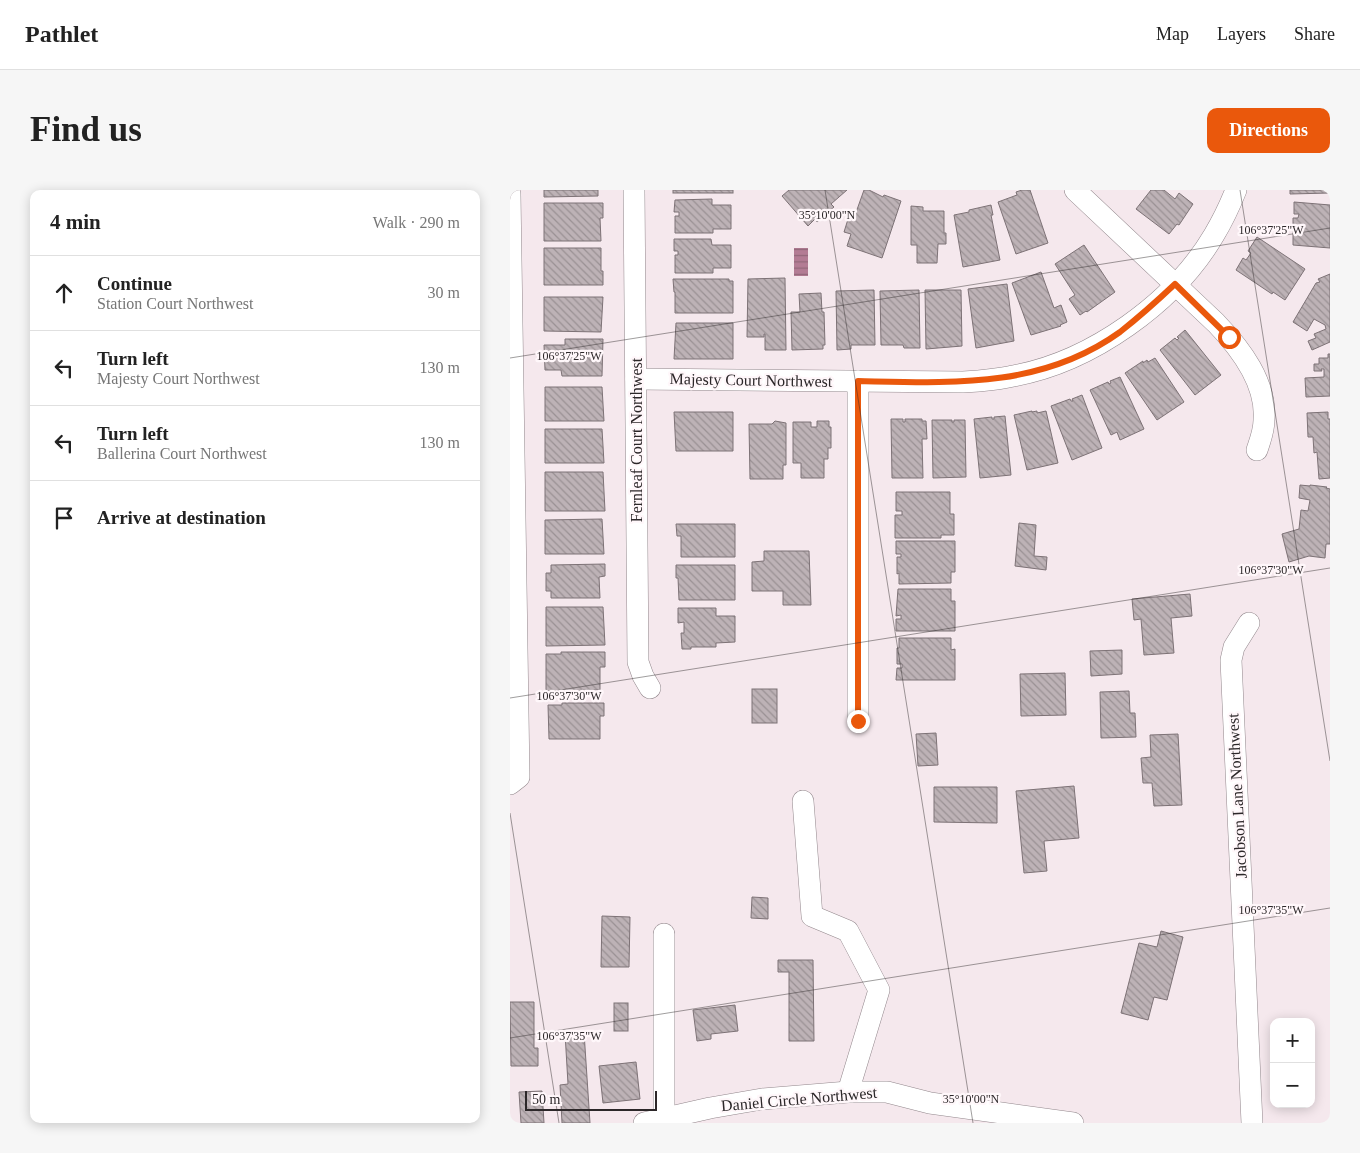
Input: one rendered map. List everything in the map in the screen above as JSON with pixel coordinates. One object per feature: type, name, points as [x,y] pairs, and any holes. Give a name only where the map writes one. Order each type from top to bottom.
[{"type":"street","name":"Fernleaf Court Northwest","points":[[634,190],[638,662],[650,688]]},
{"type":"street","points":[[1075,190],[1229,337],[1251,368],[1260,388],[1264,408],[1264,422],[1257,450]]},
{"type":"street","name":"Majesty Court Northwest","points":[[636,379],[963,382],[1015,376],[1040,369],[1090,350],[1118,333],[1149,309],[1197,259],[1214,235],[1236,190]]},
{"type":"street","points":[[510,194],[518,777],[510,784]]},
{"type":"street","points":[[858,381],[858,721]]},
{"type":"street","name":"Jacobson Lane Northwest","points":[[1249,623],[1236,642],[1231,660],[1252,1123]]},
{"type":"street","points":[[803,801],[812,916],[848,931],[879,990],[848,1092]]},
{"type":"street","points":[[654,1120],[664,934]]},
{"type":"street","name":"Daniel Circle Northwest","points":[[654,1120],[762,1099],[848,1092],[887,1092],[930,1104],[1073,1123]]},
{"type":"shaded area","points":[[794,248],[808,248],[808,276],[794,276]]},
{"type":"building","points":[[544,190],[598,190],[598,196],[544,197]]},
{"type":"building","points":[[673,190],[733,190],[733,193],[673,193]]},
{"type":"building","points":[[789,190],[847,190],[831,204],[834,207],[817,222],[815,219],[808,226],[782,196]]},
{"type":"building","points":[[864,190],[901,201],[882,258],[847,246],[851,234],[844,232],[849,216],[854,218]]},
{"type":"building","points":[[1030,190],[1048,243],[1016,254],[998,202],[1017,195],[1016,192]]},
{"type":"building","points":[[1151,190],[1164,190],[1175,199],[1179,193],[1193,204],[1179,225],[1177,224],[1169,234],[1136,209]]},
{"type":"building","points":[[1290,190],[1330,190],[1330,193],[1290,194]]},
{"type":"building","points":[[712,199],[712,205],[731,205],[731,229],[713,229],[713,233],[675,233],[675,216],[679,216],[679,212],[674,212],[675,200]]},
{"type":"building","points":[[1294,202],[1330,205],[1330,248],[1293,245],[1293,218],[1298,218],[1299,214],[1294,214]]},
{"type":"building","points":[[544,203],[603,203],[603,218],[600,218],[601,241],[544,241]]},
{"type":"building","points":[[991,205],[993,215],[991,215],[1000,260],[963,267],[954,215]]},
{"type":"building","points":[[911,206],[923,207],[923,211],[944,211],[946,244],[938,244],[937,263],[917,263],[917,245],[911,245]]},
{"type":"building","points":[[1257,237],[1305,269],[1285,300],[1273,292],[1272,294],[1236,270],[1243,258],[1246,260],[1251,253],[1248,251]]},
{"type":"building","points":[[674,239],[711,239],[712,245],[731,245],[731,268],[713,268],[713,273],[675,273],[675,255],[678,255],[678,251],[674,251]]},
{"type":"building","points":[[1084,245],[1115,292],[1080,315],[1069,299],[1075,295],[1055,264]]},
{"type":"building","points":[[544,248],[601,248],[603,285],[544,285]]},
{"type":"building","points":[[1041,272],[1054,308],[1061,305],[1067,322],[1061,326],[1031,335],[1012,283]]},
{"type":"building","points":[[1330,274],[1330,342],[1312,350],[1308,341],[1316,338],[1314,334],[1326,329],[1325,325],[1314,319],[1307,331],[1293,322],[1316,283],[1320,282],[1318,279]]},
{"type":"building","points":[[785,278],[786,350],[765,350],[765,334],[764,337],[747,337],[748,279]]},
{"type":"building","points":[[673,279],[729,279],[729,281],[733,281],[733,313],[675,313]]},
{"type":"building","points":[[1007,284],[1014,341],[976,348],[968,289]]},
{"type":"building","points":[[874,290],[875,345],[851,345],[851,349],[837,350],[836,291]]},
{"type":"building","points":[[919,290],[920,348],[904,348],[903,345],[881,345],[880,291]]},
{"type":"building","points":[[925,290],[961,290],[962,346],[926,349]]},
{"type":"building","points":[[821,293],[822,312],[824,312],[825,345],[823,345],[823,349],[792,350],[791,312],[800,312],[799,294]]},
{"type":"building","points":[[544,297],[603,297],[601,332],[544,331]]},
{"type":"building","points":[[676,323],[733,323],[733,359],[674,359]]},
{"type":"building","points":[[1185,330],[1221,375],[1195,395],[1160,350],[1175,338],[1177,340],[1179,338],[1177,337]]},
{"type":"building","points":[[565,339],[603,339],[602,376],[562,376],[561,370],[545,370],[544,345],[565,345]]},
{"type":"building","points":[[1328,354],[1330,354],[1330,396],[1306,397],[1305,378],[1324,377],[1324,369],[1321,369],[1322,371],[1314,371],[1314,364],[1319,364],[1319,358],[1328,358]]},
{"type":"building","points":[[1155,358],[1184,402],[1157,420],[1125,373],[1143,361],[1143,363],[1147,360],[1148,362]]},
{"type":"building","points":[[1120,377],[1144,429],[1120,440],[1117,432],[1111,435],[1090,390],[1108,382],[1109,384],[1111,383],[1110,381]]},
{"type":"building","points":[[545,387],[602,387],[604,421],[545,421]]},
{"type":"building","points":[[1082,395],[1102,448],[1072,460],[1051,406],[1070,399],[1073,401],[1072,399]]},
{"type":"building","points":[[1037,411],[1037,413],[1046,411],[1058,463],[1027,470],[1014,415]]},
{"type":"building","points":[[674,412],[733,412],[733,451],[676,451]]},
{"type":"building","points":[[1328,412],[1328,419],[1330,419],[1330,478],[1319,479],[1317,452],[1314,453],[1313,437],[1308,437],[1307,413]]},
{"type":"building","points":[[1005,416],[1011,475],[980,478],[974,419],[992,417],[994,419],[994,417]]},
{"type":"building","points":[[891,419],[903,419],[903,422],[905,422],[905,419],[922,419],[922,421],[926,421],[927,439],[922,439],[923,478],[892,478]]},
{"type":"building","points":[[932,420],[952,420],[954,422],[954,420],[965,420],[966,477],[933,478]]},
{"type":"building","points":[[775,421],[786,423],[786,465],[783,465],[783,479],[750,479],[749,424],[772,424]]},
{"type":"building","points":[[817,421],[829,421],[829,427],[831,427],[831,448],[828,448],[828,459],[824,459],[824,478],[801,478],[801,463],[793,463],[793,422],[811,422],[811,427],[817,427]]},
{"type":"building","points":[[545,429],[602,429],[604,463],[545,463]]},
{"type":"building","points":[[545,472],[603,472],[605,511],[545,511]]},
{"type":"building","points":[[1300,485],[1327,487],[1330,489],[1330,544],[1326,544],[1325,558],[1309,556],[1289,562],[1282,534],[1299,529],[1301,510],[1308,511],[1310,500],[1299,498]]},
{"type":"building","points":[[896,492],[950,492],[950,514],[954,514],[954,535],[941,535],[941,538],[895,538],[895,515],[902,515],[902,511],[896,511]]},
{"type":"building","points":[[602,519],[604,554],[545,554],[545,520]]},
{"type":"building","points":[[1019,523],[1036,525],[1034,556],[1047,557],[1046,570],[1015,566]]},
{"type":"building","points":[[676,524],[735,524],[735,557],[681,557],[681,536],[677,536]]},
{"type":"building","points":[[896,541],[955,541],[955,572],[951,572],[951,583],[899,584],[897,557],[901,557],[901,554],[896,554]]},
{"type":"building","points":[[764,551],[809,551],[811,605],[783,605],[783,591],[752,591],[752,562],[764,561]]},
{"type":"building","points":[[605,564],[605,576],[599,577],[600,598],[551,598],[551,591],[546,591],[546,573],[551,573],[551,565]]},
{"type":"building","points":[[676,565],[735,565],[735,600],[679,600]]},
{"type":"building","points":[[898,589],[951,589],[951,601],[955,601],[955,631],[896,631],[896,619],[901,619],[901,615],[896,616]]},
{"type":"building","points":[[1190,594],[1192,616],[1171,618],[1174,653],[1144,655],[1141,619],[1134,620],[1132,599]]},
{"type":"building","points":[[546,607],[603,607],[605,645],[546,646]]},
{"type":"building","points":[[678,608],[716,608],[716,616],[735,616],[735,642],[716,643],[716,647],[682,649],[681,633],[684,633],[684,622],[678,623]]},
{"type":"building","points":[[899,638],[951,638],[951,650],[955,649],[955,680],[896,680],[897,668],[902,668],[902,664],[897,664]]},
{"type":"building","points":[[1122,650],[1122,674],[1091,676],[1090,651]]},
{"type":"building","points":[[561,652],[605,652],[605,667],[600,667],[600,690],[546,691],[546,654],[561,654]]},
{"type":"building","points":[[1065,673],[1066,715],[1021,716],[1020,674]]},
{"type":"building","points":[[752,689],[777,689],[777,723],[752,723]]},
{"type":"building","points":[[1129,691],[1130,713],[1135,713],[1136,737],[1101,738],[1100,692]]},
{"type":"building","points":[[562,703],[604,703],[604,716],[600,716],[600,739],[549,739],[548,705],[562,705]]},
{"type":"building","points":[[936,733],[938,765],[918,766],[916,734]]},
{"type":"building","points":[[1178,734],[1182,805],[1154,806],[1152,783],[1143,783],[1141,758],[1151,757],[1150,735]]},
{"type":"building","points":[[1074,786],[1079,838],[1044,841],[1047,871],[1024,873],[1016,791]]},
{"type":"building","points":[[934,787],[997,787],[997,823],[934,822]]},
{"type":"building","points":[[752,897],[768,898],[768,919],[751,918]]},
{"type":"building","points":[[602,916],[630,917],[629,967],[601,967]]},
{"type":"building","points":[[1161,931],[1183,937],[1167,1000],[1154,997],[1148,1020],[1121,1013],[1139,943],[1157,947]]},
{"type":"building","points":[[778,960],[813,960],[814,1041],[789,1041],[789,972],[778,972]]},
{"type":"building","points":[[510,1002],[534,1002],[534,1048],[538,1048],[538,1066],[511,1066]]},
{"type":"building","points":[[614,1003],[628,1003],[628,1031],[614,1031]]},
{"type":"building","points":[[735,1005],[738,1031],[711,1034],[711,1039],[697,1041],[693,1010]]},
{"type":"building","points":[[584,1032],[590,1123],[562,1123],[560,1085],[568,1084],[565,1033]]},
{"type":"building","points":[[636,1062],[640,1099],[603,1103],[599,1066]]},
{"type":"building","points":[[542,1091],[544,1123],[521,1123],[519,1092]]},
{"type":"route","points":[[858,721],[858,381],[963,382],[1015,376],[1040,369],[1090,350],[1118,333],[1149,309],[1175,284],[1229,337]]}]
